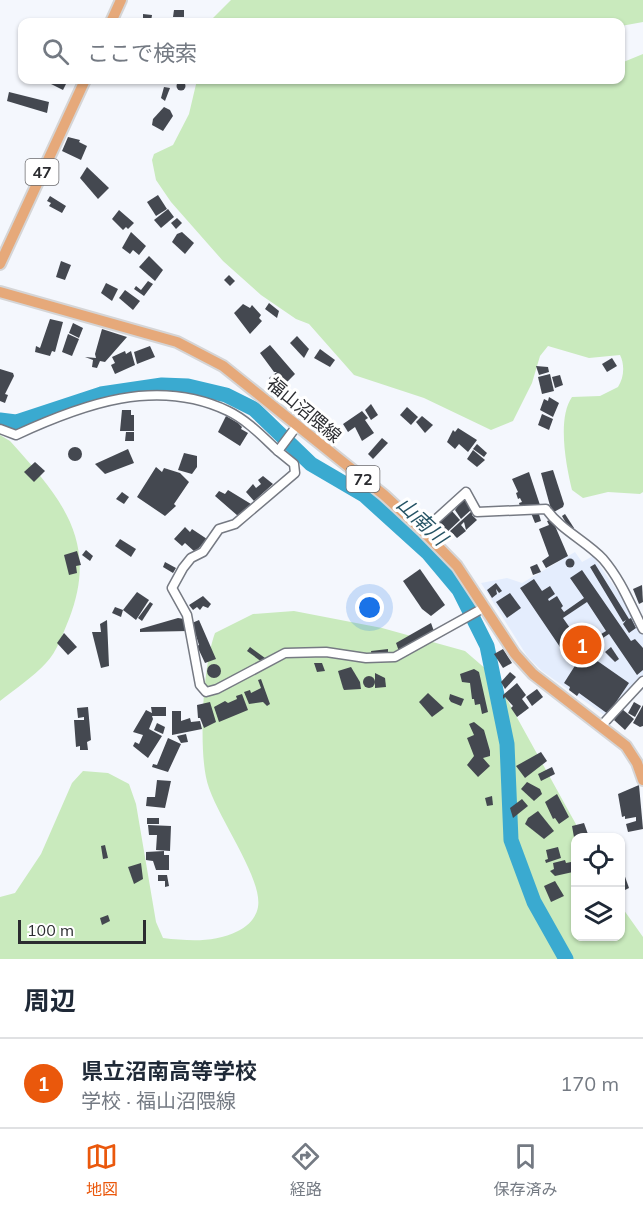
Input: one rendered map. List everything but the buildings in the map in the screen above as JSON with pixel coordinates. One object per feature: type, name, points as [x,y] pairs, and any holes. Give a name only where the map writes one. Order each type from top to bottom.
[{"type":"main road","points":[[113,18],[122,0]]},
{"type":"main road","name":"47","points":[[0,264],[83,84]]},
{"type":"main road","name":"福山沼隈線","points":[[0,292],[177,342],[223,366],[293,431],[384,495],[423,531],[457,566],[515,654],[533,674],[602,725],[626,746],[637,763],[643,780]]},
{"type":"street","points":[[0,429],[16,435],[69,410],[104,401],[152,394],[207,403],[229,411],[294,464],[295,474],[235,524],[219,530],[203,552],[191,558],[172,588],[187,615],[201,686],[206,692],[218,689],[285,653],[326,652],[366,658],[395,657],[483,608]]},
{"type":"street","points":[[279,450],[293,431]]},
{"type":"street","points":[[423,531],[466,492],[477,512],[546,509],[570,533],[601,557],[621,582],[643,629]]},
{"type":"street","points":[[602,725],[643,681]]},
{"type":"shaded area","points":[[575,552],[582,562],[593,556],[625,602],[643,634],[643,677],[607,717],[542,671],[527,656],[481,583],[507,578],[522,583]]},
{"type":"green space","points":[[231,0],[643,0],[643,22],[625,25],[625,18],[213,18]]},
{"type":"green space","points":[[643,54],[643,492],[640,494],[608,492],[583,498],[572,490],[565,456],[564,429],[567,406],[572,397],[600,396],[618,387],[623,371],[620,355],[589,358],[548,346],[540,356],[532,383],[513,421],[491,430],[424,398],[354,375],[309,324],[296,319],[261,295],[223,261],[171,202],[156,180],[152,160],[154,154],[173,145],[189,114],[196,84],[625,84],[625,61]]},
{"type":"green space","points":[[0,435],[10,441],[58,501],[70,521],[77,542],[80,566],[77,591],[69,619],[53,653],[35,673],[0,701]]},
{"type":"green space","points":[[294,611],[382,628],[465,651],[494,676],[581,833],[571,833],[571,941],[625,941],[625,912],[643,937],[643,959],[0,959],[0,897],[15,893],[41,854],[72,783],[83,771],[108,773],[129,784],[136,804],[156,922],[163,938],[192,940],[220,938],[238,931],[251,921],[258,907],[257,894],[253,878],[210,791],[204,762],[203,725],[205,684],[215,633],[253,614]]},
{"type":"waterway","name":"山南川","points":[[0,420],[16,422],[101,394],[162,385],[188,386],[226,395],[254,409],[311,464],[364,495],[428,553],[459,590],[487,646],[507,744],[511,840],[534,902],[566,959]]},
{"type":"place","name":"県立沼南高等学校","points":[[582,645]]}]
